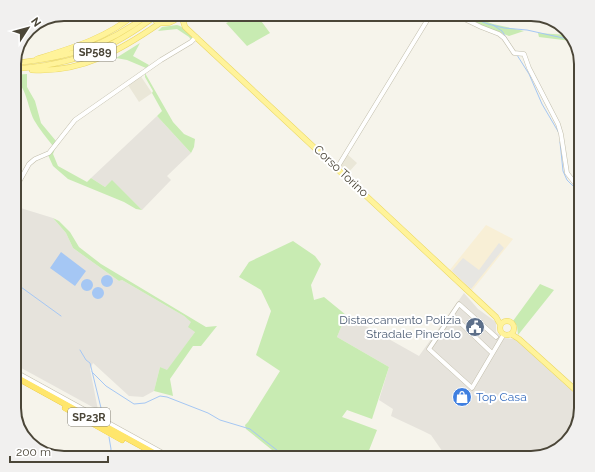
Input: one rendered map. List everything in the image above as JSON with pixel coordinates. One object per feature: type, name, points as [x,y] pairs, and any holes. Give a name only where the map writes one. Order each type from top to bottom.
[{"type":"highway","name":"SP23R","points":[[21,380],[150,451]]},
{"type":"highway","name":"SP23R","points":[[21,384],[143,451]]},
{"type":"main road","points":[[26,62],[89,42],[125,21]]},
{"type":"main road","name":"SP589","points":[[21,62],[55,58],[91,48],[121,33],[139,21]]},
{"type":"main road","name":"SP589","points":[[21,68],[70,60],[97,52],[126,36],[148,21]]},
{"type":"main road","points":[[183,21],[185,26]]},
{"type":"main road","points":[[24,68],[34,70],[53,69],[93,61],[121,49],[158,22],[166,24],[172,22],[185,26]]},
{"type":"main road","name":"Corso Torino","points":[[185,26],[502,323]]},
{"type":"main road","points":[[509,321],[513,323],[512,332],[504,334],[500,331],[502,323],[509,321]]},
{"type":"main road","points":[[512,332],[574,389]]},
{"type":"street","points":[[337,168],[388,82],[394,75],[427,21]]},
{"type":"street","points":[[469,21],[499,34],[504,38],[515,53],[524,54],[529,68],[558,124],[567,173],[574,182]]},
{"type":"street","points":[[21,178],[29,164],[35,159],[49,153],[75,120],[161,60],[191,42],[196,37]]},
{"type":"street","points":[[496,337],[460,304],[429,348],[472,388],[504,334]]},
{"type":"street","points":[[452,315],[492,353]]},
{"type":"street","points":[[21,375],[159,451]]},
{"type":"shaded area","points":[[140,75],[152,93],[139,102],[128,85]]},
{"type":"shaded area","points":[[157,116],[191,153],[167,176],[171,180],[142,210],[112,181],[105,187],[91,178]]},
{"type":"shaded area","points":[[347,154],[357,163],[348,173],[340,166]]},
{"type":"shaded area","points":[[21,208],[53,218],[66,233],[73,248],[119,281],[122,280],[192,322],[195,332],[167,371],[160,367],[154,391],[143,397],[129,396],[93,363],[90,369],[98,410],[21,368]]},
{"type":"shaded area","points":[[486,225],[513,239],[471,292],[449,271]]},
{"type":"shaded area","points":[[499,243],[504,248],[471,289],[452,271],[463,258],[479,270]]},
{"type":"shaded area","points":[[464,293],[478,309],[496,322],[496,332],[503,338],[515,339],[574,393],[574,408],[571,424],[567,432],[557,442],[545,449],[531,451],[442,451],[431,435],[391,416],[393,409],[379,400],[389,367],[337,337],[346,315],[419,356]]},
{"type":"green space","points":[[230,21],[261,21],[270,33],[247,46],[226,23]]},
{"type":"green space","points":[[472,21],[485,21],[524,31],[509,36]]},
{"type":"green space","points":[[177,25],[189,31],[193,38],[191,40],[177,29],[158,31],[162,27]]},
{"type":"green space","points":[[538,33],[562,35],[567,41],[539,37]]},
{"type":"green space","points":[[140,43],[133,56],[149,65],[146,68],[127,60],[116,58]]},
{"type":"green space","points":[[145,73],[173,122],[184,134],[195,139],[194,147],[191,153],[157,116],[162,111],[152,93],[153,91],[145,77]]},
{"type":"green space","points":[[21,74],[27,74],[27,87],[35,101],[41,123],[56,141],[53,146],[34,120],[21,86]]},
{"type":"green space","points":[[56,146],[53,154],[58,166],[87,182],[91,178],[105,187],[112,180],[142,210],[136,209],[124,202],[68,179],[53,166],[48,155]]},
{"type":"green space","points":[[53,218],[59,221],[70,232],[79,247],[101,264],[206,327],[217,326],[201,346],[193,346],[170,379],[173,396],[154,391],[160,367],[167,370],[195,332],[188,327],[191,322],[184,316],[122,280],[119,281],[73,248],[66,233]]},
{"type":"green space","points":[[293,241],[315,256],[321,264],[311,285],[314,300],[324,297],[346,315],[337,337],[389,367],[372,419],[347,410],[342,417],[377,430],[369,451],[273,451],[246,429],[245,425],[280,371],[256,355],[271,311],[261,290],[239,277],[249,262]]},
{"type":"green space","points":[[540,284],[554,290],[518,335],[517,326],[513,321]]},
{"type":"water","points":[[61,252],[86,271],[75,286],[50,268]]},
{"type":"water","points":[[107,275],[111,277],[113,281],[111,285],[107,287],[103,285],[101,281],[103,277]]},
{"type":"water","points":[[87,279],[91,281],[93,285],[91,289],[87,291],[83,289],[81,285],[83,281]]},
{"type":"water","points":[[98,287],[102,289],[104,293],[102,297],[98,299],[94,297],[92,293],[94,289]]},
{"type":"waterway","points":[[480,21],[504,28],[527,30],[565,38]]},
{"type":"waterway","points":[[493,25],[502,31],[510,44]]},
{"type":"waterway","points":[[517,55],[529,74],[542,104],[559,133]]},
{"type":"waterway","points":[[560,142],[563,171],[567,180],[574,187]]},
{"type":"waterway","points":[[21,287],[61,316]]},
{"type":"waterway","points":[[80,350],[86,360],[90,363],[102,412],[106,419]]},
{"type":"waterway","points":[[92,372],[106,386],[134,404],[145,403],[160,396],[167,397],[208,413],[220,420],[250,429],[278,451]]},
{"type":"waterway","points":[[109,437],[111,451]]},
{"type":"place","name":"Distaccamento Polizia Stradale Pinerolo","points":[[475,327]]},
{"type":"place","name":"Top Casa","points":[[462,397]]}]
